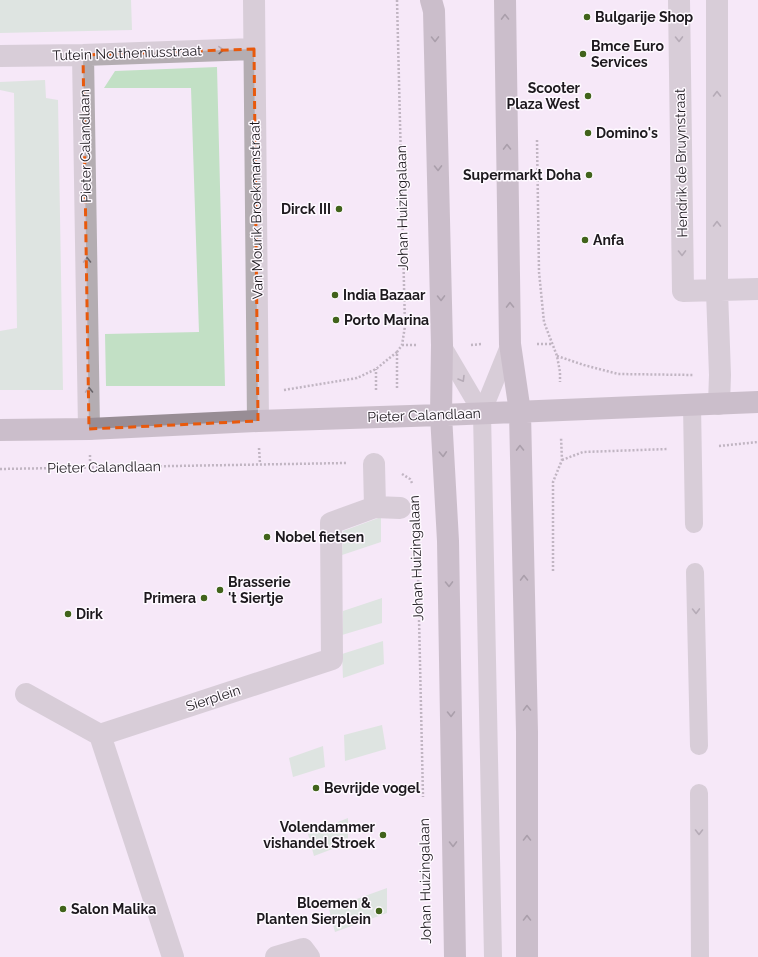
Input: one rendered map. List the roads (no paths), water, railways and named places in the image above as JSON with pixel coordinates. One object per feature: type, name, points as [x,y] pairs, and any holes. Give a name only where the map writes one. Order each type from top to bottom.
[{"type":"main road","name":"Johan Huizingalaan","points":[[431,0],[434,11],[442,345],[441,415],[448,541],[455,957]]},
{"type":"main road","name":"Johan Huizingalaan","points":[[505,0],[510,344],[520,412],[527,732],[527,957]]},
{"type":"main road","name":"Pieter Calandlaan","points":[[0,430],[89,429],[258,420],[441,415],[758,402]]},
{"type":"street","name":"Van Mourik Broekmanstraat","points":[[254,0],[258,420]]},
{"type":"street","name":"Hendrik de Bruynstraat","points":[[679,0],[682,292],[718,291]]},
{"type":"street","points":[[717,0],[719,404]]},
{"type":"street","name":"Tutein Noltheniusstraat","points":[[0,56],[84,55],[254,49]]},
{"type":"street","name":"Pieter Calandlaan","points":[[84,55],[89,429]]},
{"type":"street","points":[[718,291],[758,289]]},
{"type":"street","points":[[374,464],[375,507],[408,514]]},
{"type":"street","name":"Sierplein","points":[[100,735],[332,659],[331,523],[375,507]]},
{"type":"street","points":[[26,694],[100,735],[173,957]]},
{"type":"street","points":[[276,957],[303,949],[309,957]]},
{"type":"lane","name":"Johan Huizingalaan","points":[[493,957],[482,413],[510,344]]},
{"type":"lane","name":"Johan Huizingalaan","points":[[442,345],[482,413]]},
{"type":"lane","points":[[692,405],[694,524]]},
{"type":"lane","points":[[695,572],[699,746]]},
{"type":"lane","points":[[699,793],[700,957]]},
{"type":"place","name":"Bulgarije Shop","points":[[587,17]]},
{"type":"place","name":"Bmce Euro Services","points":[[583,54]]},
{"type":"place","name":"Scooter Plaza West","points":[[588,96]]},
{"type":"place","name":"Domino's","points":[[588,133]]},
{"type":"place","name":"Supermarkt Doha","points":[[589,175]]},
{"type":"place","name":"Dirck III","points":[[339,209]]},
{"type":"place","name":"Anfa","points":[[585,240]]},
{"type":"place","name":"India Bazaar","points":[[335,295]]},
{"type":"place","name":"Porto Marina","points":[[336,320]]},
{"type":"place","name":"Nobel fietsen","points":[[267,537]]},
{"type":"place","name":"Brasserie 't Siertje","points":[[220,590]]},
{"type":"place","name":"Primera","points":[[204,598]]},
{"type":"place","name":"Dirk","points":[[68,614]]},
{"type":"place","name":"Bevrijde vogel","points":[[316,788]]},
{"type":"place","name":"Volendammer vishandel Stroek","points":[[383,835]]},
{"type":"place","name":"Salon Malika","points":[[63,909]]},
{"type":"place","name":"Bloemen & Planten Sierplein","points":[[379,911]]}]
